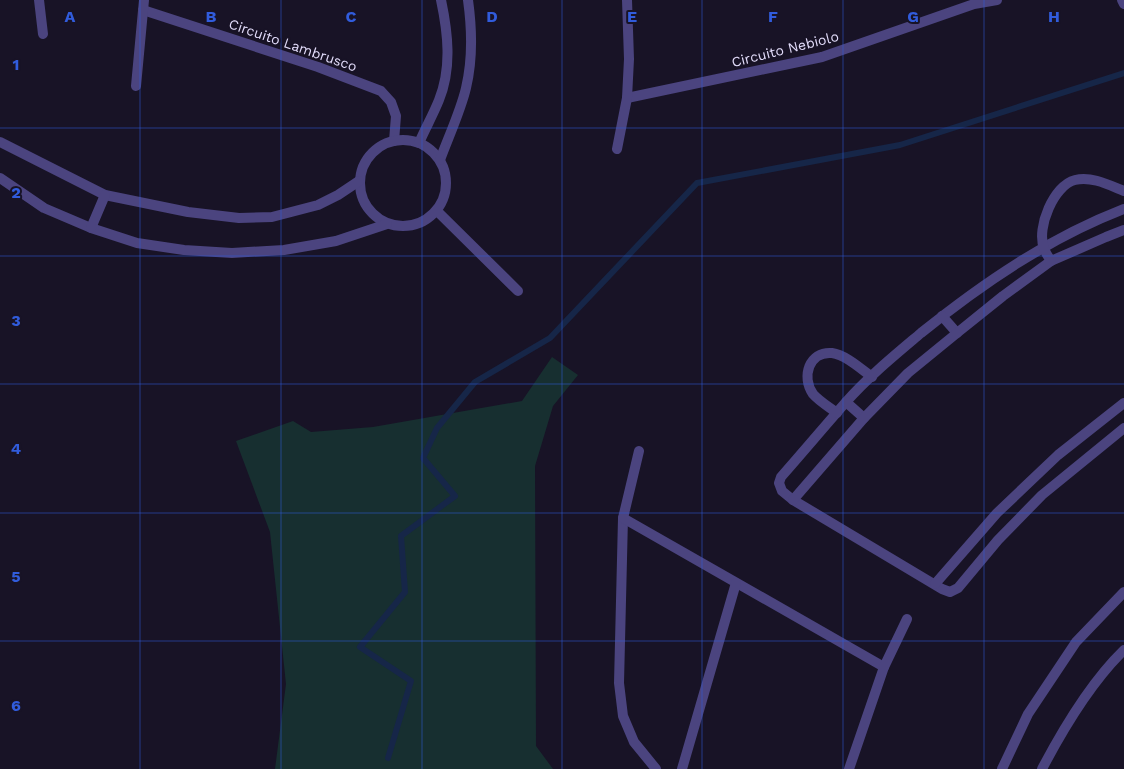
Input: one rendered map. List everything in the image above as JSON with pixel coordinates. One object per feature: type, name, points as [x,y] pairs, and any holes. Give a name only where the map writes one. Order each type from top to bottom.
[{"type":"street","points":[[39,0],[44,34]]},
{"type":"street","points":[[419,143],[440,99],[446,75],[448,47],[442,0]]},
{"type":"street","points":[[440,160],[466,88],[471,52],[471,23],[468,0]]},
{"type":"street","points":[[617,149],[627,98],[629,59],[627,0]]},
{"type":"street","name":"Circuito Nebiolo","points":[[627,98],[822,57],[976,2],[997,0]]},
{"type":"street","points":[[1122,0],[1124,4]]},
{"type":"street","name":"Circuito Lambrusco","points":[[136,86],[143,5],[318,66],[381,91],[391,102],[396,116],[394,141]]},
{"type":"street","points":[[406,140],[419,143],[440,160],[445,172],[447,186],[444,199],[437,211],[429,219],[419,224],[409,227],[398,227],[387,224],[375,217],[366,207],[360,195],[359,181],[362,167],[369,155],[380,146],[394,141],[406,140]]},
{"type":"street","points":[[0,142],[105,194],[188,212],[239,218],[272,217],[318,205],[359,181]]},
{"type":"street","points":[[0,178],[44,208],[91,228],[138,243],[184,250],[232,252],[284,250],[336,241],[387,224]]},
{"type":"street","points":[[1051,261],[1043,247],[1042,227],[1052,201],[1063,185],[1074,180],[1088,178],[1124,190]]},
{"type":"street","points":[[91,228],[105,194]]},
{"type":"street","points":[[1124,209],[1098,219],[1043,247],[990,281],[942,316],[893,356],[846,402],[781,477],[779,483],[782,491],[793,500],[950,592],[958,588],[998,540],[1042,495],[1124,428]]},
{"type":"street","points":[[437,211],[518,291]]},
{"type":"street","points":[[793,500],[864,418],[908,373],[957,333],[1051,261],[1124,230]]},
{"type":"street","points":[[942,316],[957,333]]},
{"type":"street","points":[[837,414],[814,395],[808,386],[809,364],[815,357],[833,353],[841,356],[872,377]]},
{"type":"street","points":[[846,402],[864,418]]},
{"type":"street","points":[[935,584],[1004,506],[1058,455],[1124,403]]},
{"type":"street","points":[[639,451],[623,518],[619,683],[623,716],[634,742],[656,769]]},
{"type":"street","points":[[623,518],[884,667]]},
{"type":"street","points":[[682,769],[736,583]]},
{"type":"street","points":[[1002,769],[1028,714],[1076,642],[1124,592]]},
{"type":"street","points":[[849,769],[884,667],[907,619]]},
{"type":"street","points":[[1042,769],[1060,733],[1111,663],[1124,650]]},
{"type":"green space","points":[[552,357],[578,375],[553,406],[535,466],[536,746],[553,769],[275,769],[286,684],[270,532],[236,441],[293,421],[311,432],[373,427],[522,401]]},
{"type":"waterway","points":[[388,758],[411,681],[360,647],[405,592],[401,536],[455,496],[423,458],[437,428],[475,382],[550,338],[697,183],[900,145],[1124,73]]}]
